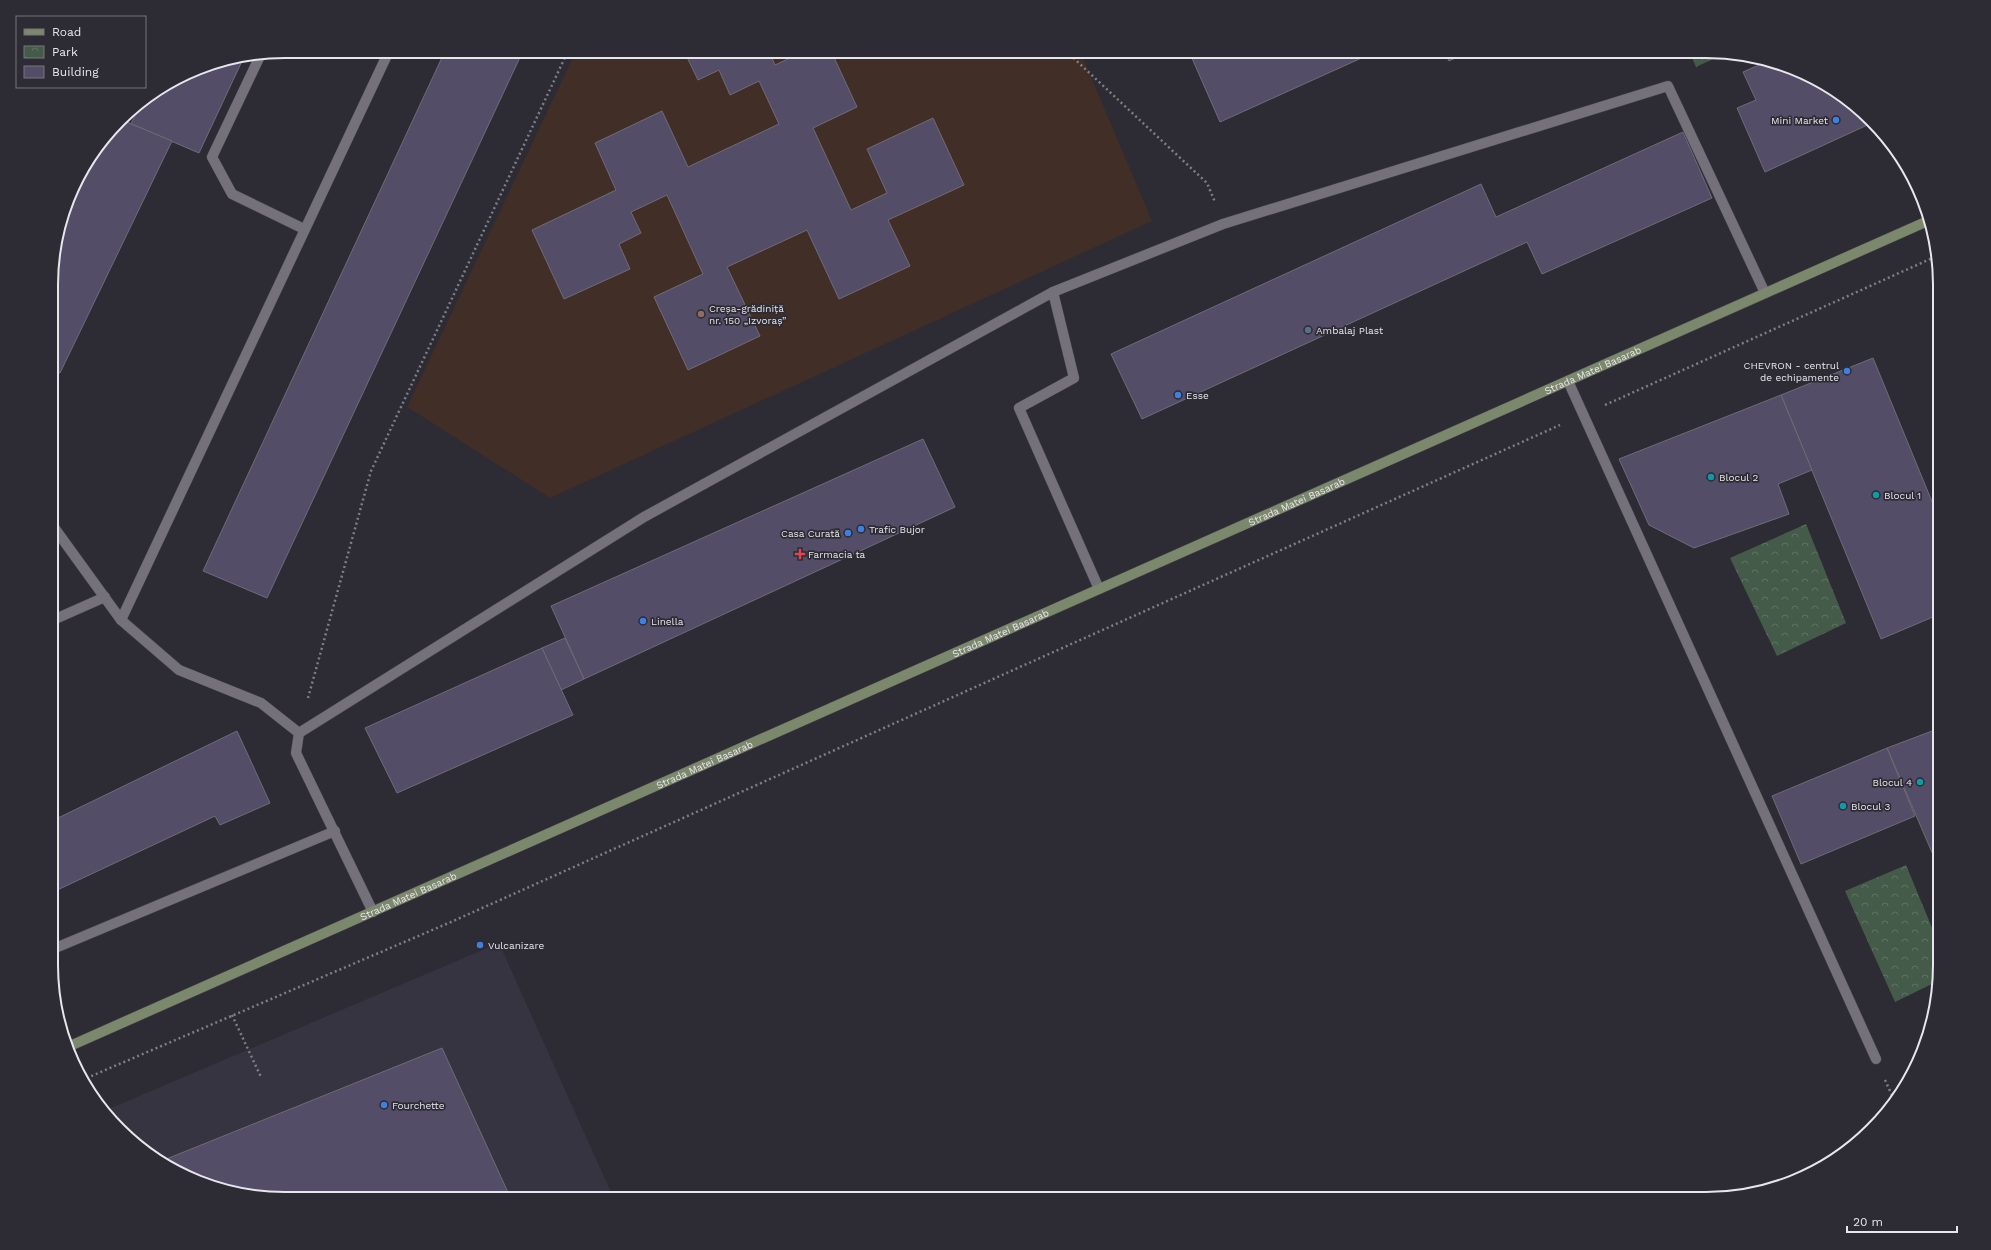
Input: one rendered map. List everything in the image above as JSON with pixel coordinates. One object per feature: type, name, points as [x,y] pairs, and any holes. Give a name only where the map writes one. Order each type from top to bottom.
[{"type":"street","name":"Strada Matei Basarab","points":[[72,1045],[1924,223]]},
{"type":"lane","points":[[121,620],[386,58]]},
{"type":"lane","points":[[258,60],[212,157],[232,194],[304,229]]},
{"type":"lane","points":[[373,912],[296,753],[299,733],[644,517],[1053,292],[1222,224],[1668,86],[1765,293]]},
{"type":"lane","points":[[1053,292],[1074,378],[1019,408],[1099,589]]},
{"type":"lane","points":[[1568,381],[1582,415],[1876,1059]]},
{"type":"lane","points":[[58,533],[121,620],[179,670],[261,703],[299,733]]},
{"type":"lane","points":[[58,618],[105,597]]},
{"type":"lane","points":[[58,947],[335,831]]},
{"type":"path","points":[[299,733],[371,471],[565,58]]},
{"type":"path","points":[[1074,58],[1208,183],[1222,224]]},
{"type":"path","points":[[87,1078],[458,919],[1931,258]]},
{"type":"path","points":[[232,1015],[261,1077]]},
{"type":"shaded area","name":"Creșa-grădiniță nr. 150 „Izvoraș”","points":[[573,58],[1083,58],[1152,221],[550,498],[407,407]]},
{"type":"shaded area","points":[[499,943],[611,1192],[270,1192],[241,1188],[198,1175],[171,1162],[135,1136],[109,1109]]},
{"type":"green space","points":[[1692,58],[1715,58],[1696,67]]},
{"type":"green space","points":[[1806,524],[1846,623],[1777,656],[1730,558]]},
{"type":"green space","points":[[1906,865],[1933,930],[1933,984],[1895,1002],[1845,891]]},
{"type":"building","points":[[442,58],[520,58],[267,598],[203,571]]},
{"type":"building","points":[[687,58],[772,58],[775,65],[790,58],[834,58],[857,107],[813,128],[851,210],[887,193],[867,149],[933,118],[964,185],[888,220],[910,266],[839,299],[807,230],[727,267],[760,336],[688,370],[654,297],[703,274],[667,195],[631,212],[641,233],[619,244],[630,269],[564,299],[532,230],[616,190],[595,143],[662,111],[688,167],[779,124],[759,81],[730,95],[719,70],[698,80]]},
{"type":"building","points":[[1192,58],[1362,58],[1220,122]]},
{"type":"building","points":[[1448,58],[1455,58],[1449,61]]},
{"type":"building","points":[[242,62],[199,153],[131,124],[136,113],[171,88],[198,75]]},
{"type":"building","points":[[1760,65],[1793,75],[1820,88],[1832,96],[1868,125],[1765,172],[1737,108],[1756,100],[1743,72]]},
{"type":"building","points":[[126,122],[172,141],[60,373],[58,372],[58,270],[62,241],[75,198],[88,171],[114,135]]},
{"type":"building","points":[[1683,132],[1712,198],[1542,274],[1527,242],[1142,419],[1111,354],[1481,184],[1496,217]]},
{"type":"building","name":"Blocul 1","points":[[1873,358],[1933,504],[1933,617],[1881,639],[1781,395]]},
{"type":"building","name":"Blocul 2","points":[[1781,395],[1812,470],[1778,484],[1789,514],[1694,548],[1649,525],[1619,459]]},
{"type":"building","points":[[923,439],[955,507],[584,679],[551,606]]},
{"type":"building","points":[[565,638],[584,679],[561,690],[542,648]]},
{"type":"building","points":[[542,648],[573,715],[397,793],[365,728]]},
{"type":"building","points":[[237,731],[270,803],[220,825],[215,816],[58,890],[58,818]]},
{"type":"building","name":"Blocul 4","points":[[1933,731],[1933,855],[1887,748]]},
{"type":"building","name":"Blocul 3","points":[[1887,748],[1915,816],[1801,864],[1772,796]]},
{"type":"building","name":"Fourchette","points":[[442,1048],[508,1192],[270,1192],[241,1188],[212,1180],[184,1169],[166,1159]]},
{"type":"place","name":"Mini Market","points":[[1836,120]]},
{"type":"place","name":"Creșa-grădiniță nr. 150 „Izvoraș”","points":[[701,314]]},
{"type":"place","name":"Ambalaj Plast","points":[[1308,330]]},
{"type":"place","name":"CHEVRON - centrul de echipamente","points":[[1847,371]]},
{"type":"place","name":"Esse","points":[[1178,395]]},
{"type":"place","name":"Blocul 2","points":[[1711,477]]},
{"type":"place","name":"Blocul 1","points":[[1876,495]]},
{"type":"place","name":"Trafic Bujor","points":[[861,529]]},
{"type":"place","name":"Casa Curată","points":[[848,533]]},
{"type":"place","name":"Farmacia ta","points":[[800,554]]},
{"type":"place","name":"Linella","points":[[643,621]]},
{"type":"place","name":"Blocul 4","points":[[1920,782]]},
{"type":"place","name":"Blocul 3","points":[[1843,806]]},
{"type":"place","name":"Vulcanizare","points":[[480,945]]},
{"type":"place","name":"Fourchette","points":[[384,1105]]}]
